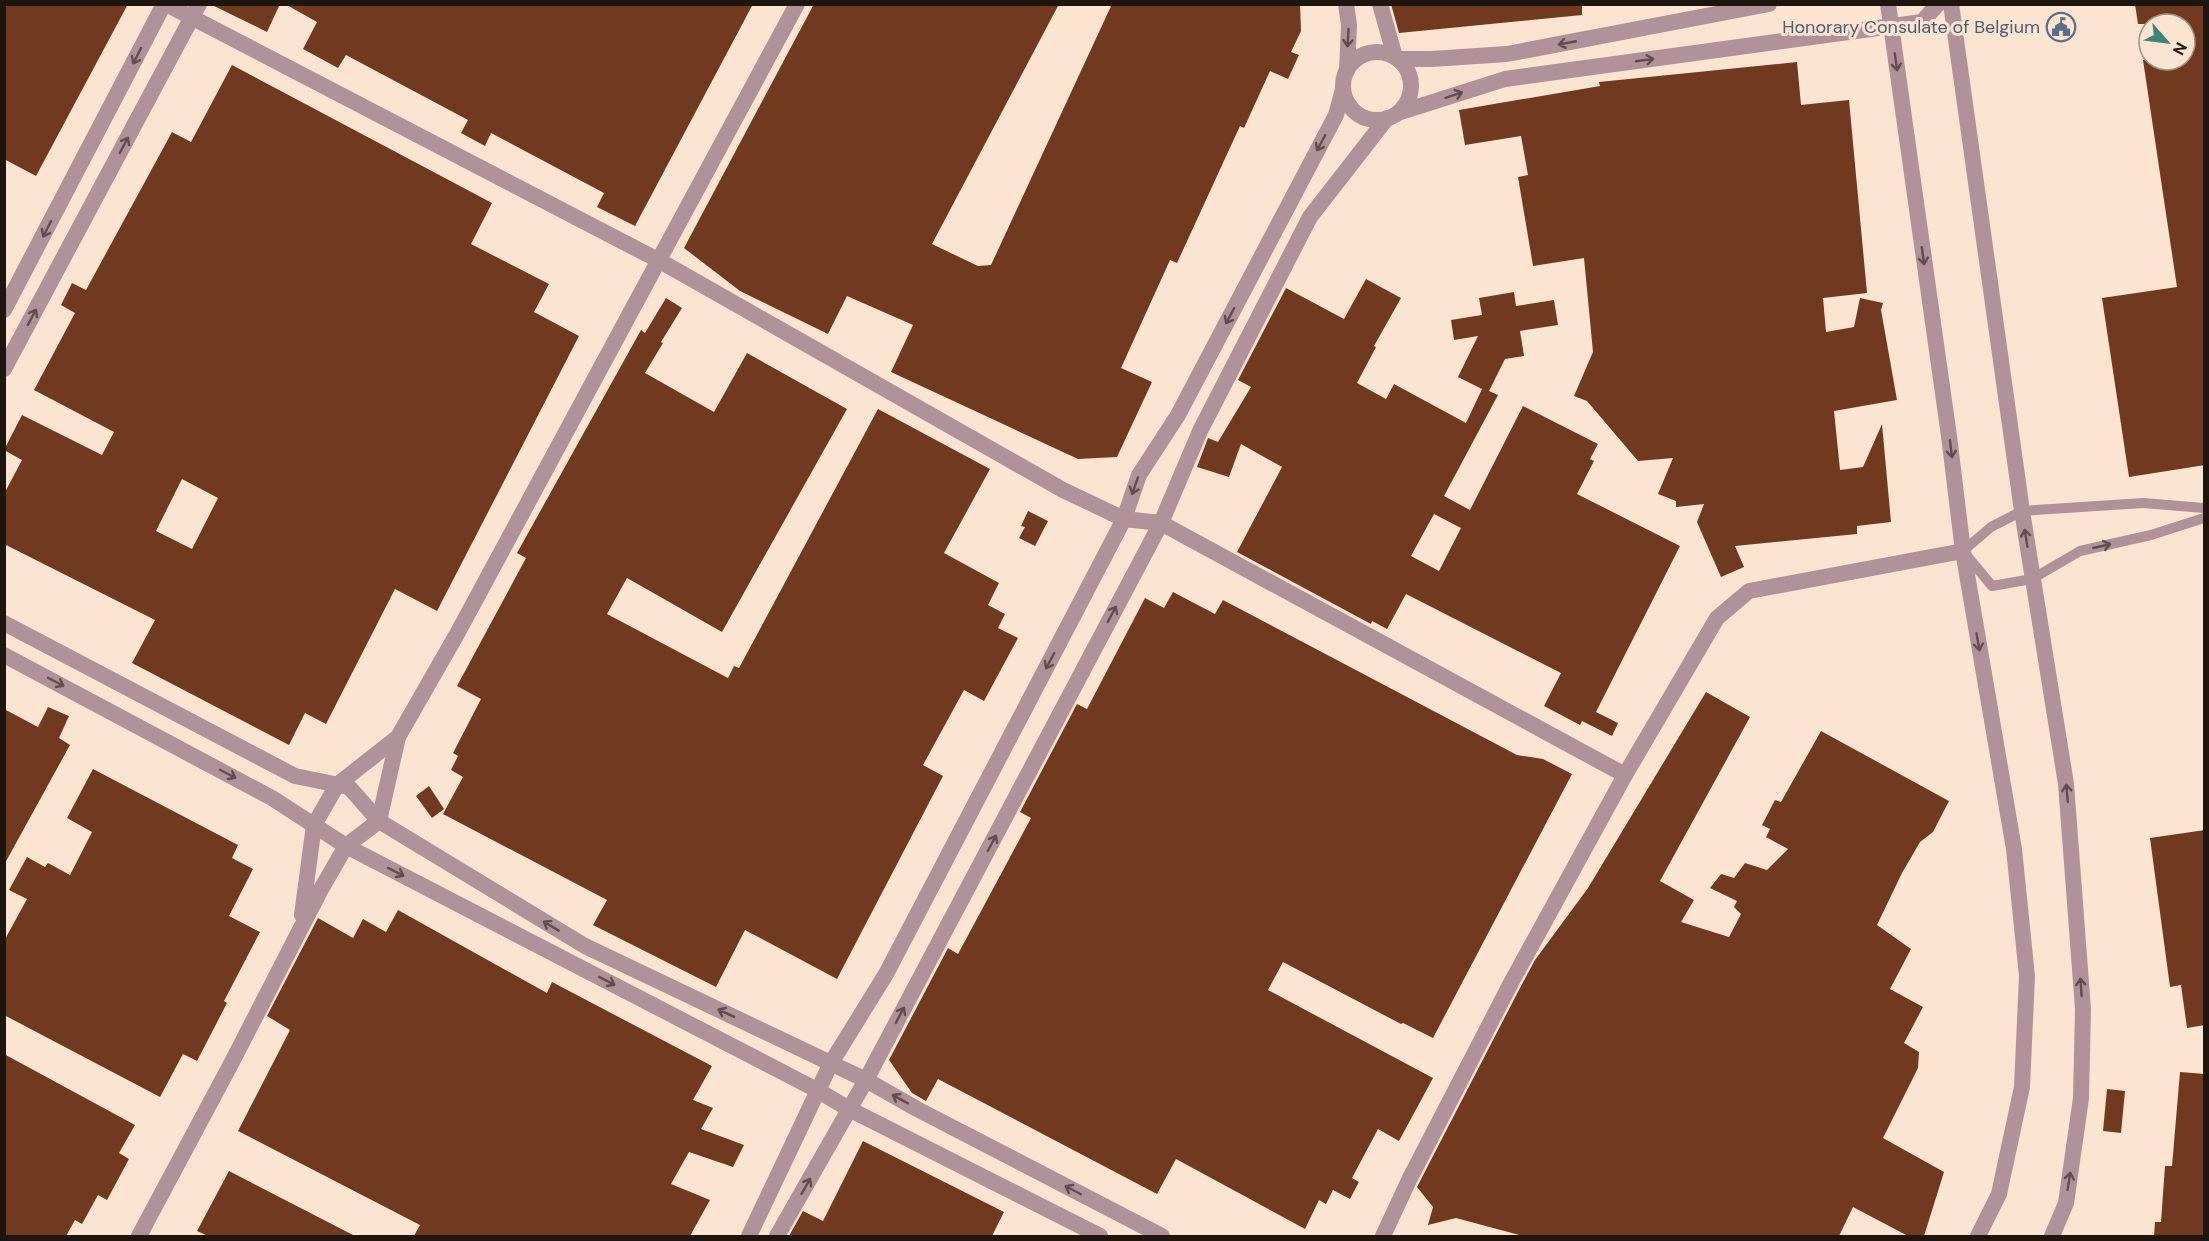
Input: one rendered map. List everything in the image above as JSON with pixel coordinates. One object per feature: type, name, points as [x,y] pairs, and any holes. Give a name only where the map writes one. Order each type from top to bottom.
[{"type":"street","points":[[4,310],[165,4],[195,11],[660,261],[1063,490],[1124,519],[1161,523],[1626,775]]},
{"type":"street","points":[[139,1236],[346,846],[379,821],[398,737],[457,634],[797,4]]},
{"type":"street","points":[[749,1236],[831,1063],[886,974],[1124,519],[1139,475],[1178,415],[1336,115],[1347,71],[1349,25],[1346,4]]},
{"type":"street","points":[[777,1236],[866,1080],[1161,523],[1200,431],[1310,217],[1408,99],[1411,87],[1407,69],[1396,58],[1380,4]]},
{"type":"street","points":[[1347,71],[1355,60],[1365,54],[1380,52],[1396,58],[1431,59],[1507,54],[1768,4]]},
{"type":"street","points":[[1888,4],[1963,551],[2014,849],[2027,976],[2022,1087],[1999,1194],[1978,1236]]},
{"type":"street","points":[[1343,89],[1348,104],[1356,113],[1365,118],[1377,120],[1505,79],[1922,22],[1938,4]]},
{"type":"street","points":[[1951,4],[2032,579],[2066,784],[2083,1009],[2081,1098],[2066,1203],[2052,1236]]},
{"type":"street","points":[[7,358],[195,11]]},
{"type":"street","points":[[1383,1236],[1409,1180],[1512,981],[1626,775],[1717,618],[1749,591],[1963,551]]},
{"type":"street","points":[[4,623],[296,776],[349,788],[379,821],[585,946],[866,1080],[1162,1236]]},
{"type":"street","points":[[4,655],[272,798],[346,846],[817,1090],[849,1109],[1097,1234],[1107,1209]]},
{"type":"street","points":[[133,723],[147,698]]},
{"type":"street","points":[[300,929],[314,825],[337,785],[398,737]]},
{"type":"lane","points":[[2205,508],[2143,503],[2022,511],[1991,527],[1963,551],[1992,586],[2032,579],[2080,551],[2151,535],[2205,518]]},
{"type":"building","points":[[4,4],[128,4],[36,176],[4,159]]},
{"type":"building","points":[[210,4],[280,4],[267,32]]},
{"type":"building","points":[[285,4],[753,4],[635,226],[597,207],[604,193],[491,133],[485,146],[461,133],[468,120],[346,55],[338,68],[303,49],[317,22]]},
{"type":"building","points":[[814,4],[1059,4],[932,244],[978,266],[991,265],[1112,4],[1300,4],[1301,31],[1291,52],[1299,55],[1288,79],[1270,71],[1244,128],[1240,126],[1177,263],[1170,260],[1121,368],[1152,382],[1117,457],[1078,459],[891,372],[913,325],[847,296],[828,334],[740,291],[684,248]]},
{"type":"building","points":[[1391,4],[1582,4],[1582,15],[1399,33]]},
{"type":"building","points":[[2135,4],[2205,4],[2205,465],[2129,477],[2102,298],[2177,287],[2145,72],[2197,72],[2197,12],[2137,12],[2137,17]]},
{"type":"building","points":[[1797,62],[1801,105],[1849,100],[1867,293],[1823,298],[1826,332],[1854,327],[1860,298],[1883,303],[1881,310],[1897,400],[1834,411],[1840,470],[1863,467],[1882,424],[1891,522],[1857,526],[1857,534],[1735,546],[1744,567],[1721,577],[1697,522],[1704,504],[1676,507],[1676,501],[1658,494],[1673,458],[1638,461],[1587,401],[1574,396],[1593,352],[1584,258],[1533,266],[1518,177],[1528,175],[1521,136],[1465,145],[1459,110],[1600,86],[1599,82]]},
{"type":"building","points":[[232,65],[492,203],[471,244],[549,284],[534,312],[579,336],[437,611],[395,589],[326,724],[305,713],[289,745],[132,663],[155,620],[4,544],[4,494],[22,460],[4,450],[22,415],[102,455],[114,432],[34,390],[75,313],[61,305],[72,283],[86,290],[172,132],[191,142]],"holes":[[[182,479],[218,498],[192,549],[156,531]]]},
{"type":"building","points":[[1366,279],[1401,298],[1374,346],[1376,347],[1357,383],[1386,399],[1394,384],[1466,423],[1482,389],[1458,377],[1478,336],[1454,340],[1451,320],[1482,315],[1479,298],[1514,292],[1516,306],[1554,300],[1558,325],[1520,331],[1524,356],[1505,359],[1489,391],[1498,395],[1444,496],[1470,510],[1523,406],[1598,444],[1590,459],[1594,461],[1577,494],[1680,546],[1596,712],[1618,723],[1612,736],[1582,721],[1580,725],[1544,706],[1561,673],[1406,594],[1387,629],[1372,621],[1371,624],[1237,552],[1282,467],[1241,444],[1229,477],[1197,467],[1208,438],[1218,442],[1251,387],[1238,380],[1286,288],[1344,319]],"holes":[[[1434,514],[1461,528],[1439,571],[1411,556]]]},
{"type":"building","points":[[666,298],[682,308],[645,373],[714,412],[747,353],[847,409],[722,632],[627,578],[607,614],[728,678],[734,666],[739,668],[878,409],[990,469],[944,553],[999,583],[988,605],[1005,614],[998,628],[1018,638],[984,701],[964,690],[923,765],[943,776],[837,979],[745,930],[716,987],[593,925],[607,900],[443,814],[463,777],[451,770],[458,756],[453,753],[481,699],[457,686],[526,558],[517,553],[641,330],[645,333]]},
{"type":"building","points":[[1028,511],[1048,521],[1035,546],[1019,538],[1025,527],[1021,526]]},
{"type":"building","points":[[1173,592],[1215,614],[1223,600],[1517,755],[1543,759],[1572,774],[1433,1038],[1401,1024],[1283,962],[1268,990],[1433,1078],[1399,1141],[1378,1129],[1352,1178],[1359,1182],[1350,1199],[1333,1190],[1326,1204],[1319,1200],[1305,1229],[1176,1159],[1157,1194],[938,1079],[926,1101],[912,1093],[889,1060],[948,948],[958,954],[1031,818],[1020,812],[1077,704],[1087,709],[1145,598],[1164,608]]},
{"type":"building","points":[[1706,692],[1750,717],[1660,881],[1694,900],[1681,922],[1729,937],[1741,914],[1734,907],[1737,901],[1710,888],[1721,874],[1734,878],[1745,863],[1767,870],[1788,849],[1766,837],[1770,829],[1762,825],[1775,800],[1781,802],[1821,731],[1949,801],[1933,832],[1920,842],[1902,873],[1877,925],[1911,949],[1890,989],[1923,1007],[1904,1043],[1919,1052],[1918,1068],[1883,1138],[1944,1172],[1924,1236],[1908,1236],[1853,1207],[1839,1236],[1523,1236],[1456,1218],[1428,1225],[1433,1207],[1417,1187],[1521,986],[1535,960],[1588,888]]},
{"type":"building","points":[[48,707],[69,716],[59,738],[70,745],[4,865],[4,709],[38,727]]},
{"type":"building","points":[[93,769],[238,845],[232,858],[253,869],[229,916],[260,932],[224,1001],[227,1003],[197,1061],[183,1054],[160,1097],[4,1015],[4,941],[27,899],[9,890],[27,857],[45,867],[48,863],[70,875],[92,832],[67,818]]},
{"type":"building","points":[[429,786],[444,809],[432,818],[416,796]]},
{"type":"building","points":[[2205,830],[2205,1025],[2187,1028],[2181,985],[2170,987],[2150,838]]},
{"type":"building","points":[[398,910],[547,993],[552,982],[712,1066],[693,1100],[713,1108],[701,1129],[744,1145],[733,1167],[689,1152],[671,1184],[710,1200],[690,1236],[414,1236],[420,1225],[238,1131],[290,1030],[267,1016],[318,918],[353,938],[363,919],[386,932]]},
{"type":"building","points":[[4,1054],[135,1125],[119,1153],[129,1159],[107,1200],[98,1195],[82,1224],[75,1220],[66,1236],[4,1236]]},
{"type":"building","points":[[2180,1072],[2205,1074],[2205,1236],[2154,1236],[2155,1222],[2161,1222],[2165,1166],[2172,1166]]},
{"type":"building","points":[[2107,1089],[2125,1091],[2121,1133],[2103,1131]]},
{"type":"building","points":[[863,1141],[1004,1212],[992,1236],[789,1236],[803,1211],[823,1221]]},
{"type":"building","points":[[229,1171],[355,1236],[208,1236],[197,1231]]},
{"type":"place","name":"Honorary Consulate of Belgium","points":[[2061,27]]}]
